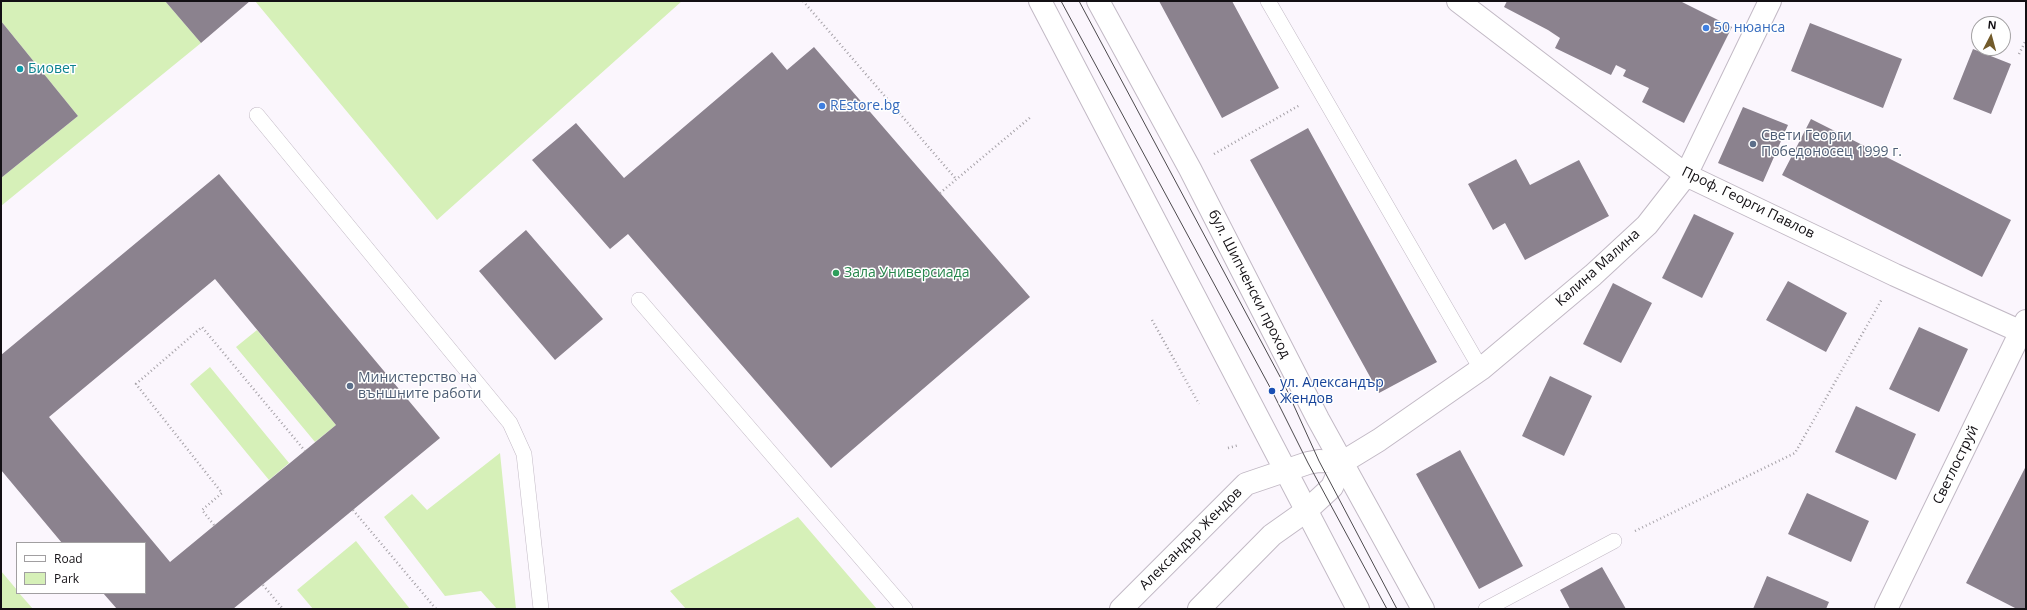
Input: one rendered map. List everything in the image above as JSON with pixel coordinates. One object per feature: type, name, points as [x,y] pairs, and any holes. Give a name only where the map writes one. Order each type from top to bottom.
[{"type":"street","points":[[1040,1],[1358,609]]},
{"type":"street","name":"бул. Шипченски проход","points":[[1098,1],[1190,169],[1318,419],[1423,609]]},
{"type":"street","name":"Проф. Георги Павлов","points":[[1458,1],[1686,175],[1895,275],[2024,329]]},
{"type":"street","name":"Калина Малина","points":[[1343,462],[1380,440],[1480,370],[1593,275],[1642,230],[1686,175],[1770,1]]},
{"type":"street","name":"Светлоструй","points":[[1886,609],[2024,329]]},
{"type":"street","name":"Александър Жендов","points":[[1121,609],[1246,484],[1285,470],[1319,461],[1343,462]]},
{"type":"street","points":[[1199,609],[1272,535],[1306,511],[1332,487],[1343,462]]},
{"type":"lane","points":[[1268,1],[1480,370]]},
{"type":"lane","points":[[257,116],[510,423],[524,454],[542,609]]},
{"type":"lane","points":[[639,300],[905,609]]},
{"type":"lane","points":[[1486,609],[1614,541]]},
{"type":"path","points":[[803,1],[956,179]]},
{"type":"path","points":[[2019,54],[2026,40]]},
{"type":"path","points":[[1213,154],[1321,92]]},
{"type":"path","points":[[940,193],[1032,116]]},
{"type":"path","points":[[1614,541],[1795,453],[1895,275]]},
{"type":"path","points":[[1152,320],[1199,404]]},
{"type":"path","points":[[214,525],[202,510],[222,493],[136,384],[202,327],[305,451]]},
{"type":"path","points":[[1228,448],[1239,445]]},
{"type":"path","points":[[353,510],[436,609]]},
{"type":"path","points":[[263,585],[283,609]]},
{"type":"green space","points":[[1,1],[165,1],[201,43],[1,206],[1,178],[78,116],[1,21]]},
{"type":"green space","points":[[255,1],[682,1],[437,220]]},
{"type":"green space","points":[[257,330],[336,425],[315,442],[236,347]]},
{"type":"green space","points":[[210,367],[289,463],[269,480],[190,384]]},
{"type":"green space","points":[[500,453],[516,609],[497,609],[481,591],[445,596],[384,517],[412,494],[427,510]]},
{"type":"green space","points":[[798,517],[877,609],[686,609],[670,591]]},
{"type":"green space","points":[[356,541],[410,609],[313,609],[297,590]]},
{"type":"green space","points":[[1,571],[16,589],[16,594],[20,594],[33,609],[1,609]]},
{"type":"building","points":[[165,1],[250,1],[201,43]]},
{"type":"building","points":[[1159,1],[1232,1],[1279,88],[1222,118]]},
{"type":"building","points":[[1507,1],[1680,1],[1732,27],[1684,123],[1642,102],[1649,88],[1623,76],[1626,70],[1616,65],[1611,75],[1555,48],[1560,38],[1504,7]]},
{"type":"building","name":"Биовет","points":[[1,21],[78,116],[1,178]]},
{"type":"building","points":[[1810,23],[1902,59],[1883,108],[1791,71]]},
{"type":"building","name":"Зала Универсиада","points":[[814,47],[1030,297],[831,468],[628,234],[610,249],[532,160],[576,123],[624,178],[772,52],[787,70]]},
{"type":"building","points":[[1971,54],[1971,56],[1991,56],[2011,64],[1991,114],[1953,99]]},
{"type":"building","name":"Свети Георги Победоносец 1999 г.","points":[[1743,107],[1788,125],[1763,182],[1718,163]]},
{"type":"building","points":[[1811,119],[2011,220],[1982,277],[1782,175]]},
{"type":"building","points":[[1308,128],[1437,362],[1379,393],[1250,160]]},
{"type":"building","points":[[1516,159],[1530,185],[1579,160],[1609,216],[1525,260],[1505,223],[1493,230],[1468,184]]},
{"type":"building","name":"Министерство на външните работи","points":[[219,174],[440,438],[233,609],[117,609],[104,594],[146,594],[146,542],[61,542],[1,470],[1,355]],"holes":[[[215,279],[336,425],[170,562],[49,417]]]},
{"type":"building","points":[[1694,214],[1734,233],[1702,298],[1662,278]]},
{"type":"building","points":[[526,230],[603,319],[555,360],[479,271]]},
{"type":"building","points":[[1788,281],[1847,313],[1826,352],[1766,320]]},
{"type":"building","points":[[1613,283],[1652,303],[1621,363],[1583,344]]},
{"type":"building","points":[[1919,327],[1968,349],[1939,412],[1889,389]]},
{"type":"building","points":[[1550,376],[1592,396],[1564,456],[1522,436]]},
{"type":"building","points":[[1856,406],[1916,434],[1896,480],[1835,452]]},
{"type":"building","points":[[1460,450],[1523,566],[1479,589],[1416,474]]},
{"type":"building","points":[[2026,466],[2026,608],[2017,609],[1966,583]]},
{"type":"building","points":[[1807,493],[1869,521],[1851,562],[1788,534]]},
{"type":"building","points":[[1602,567],[1626,609],[1570,609],[1560,590]]},
{"type":"building","points":[[1767,576],[1829,602],[1826,609],[1753,609]]},
{"type":"tram line","points":[[1061,1],[1272,391],[1308,463],[1387,609]]},
{"type":"tram line","points":[[1079,1],[1285,386],[1319,461],[1397,609]]},
{"type":"place","name":"50 нюанса","points":[[1706,28]]},
{"type":"place","name":"Биовет","points":[[20,69]]},
{"type":"place","name":"REstore.bg","points":[[822,106]]},
{"type":"place","name":"Свети Георги Победоносец 1999 г.","points":[[1753,144]]},
{"type":"place","name":"Зала Универсиада","points":[[836,273]]},
{"type":"place","name":"Министерство на външните работи","points":[[350,386]]},
{"type":"place","name":"ул. Александър Жендов","points":[[1272,391]]}]
